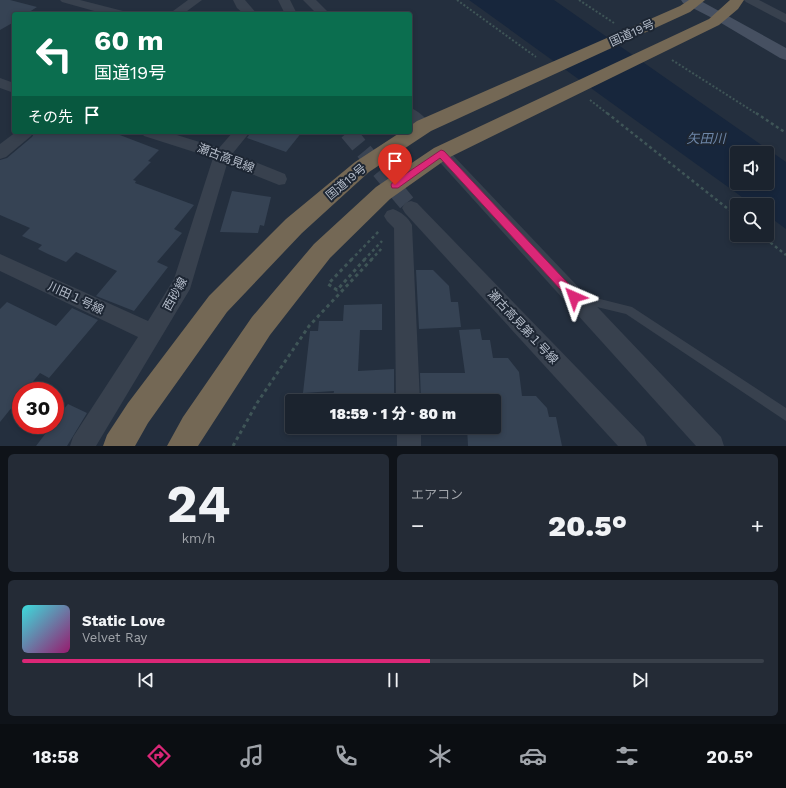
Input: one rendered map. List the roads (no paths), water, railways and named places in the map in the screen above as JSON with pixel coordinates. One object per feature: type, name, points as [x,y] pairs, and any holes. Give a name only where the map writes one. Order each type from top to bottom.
[{"type":"highway","name":"国道19号","points":[[417,120],[691,3]]},
{"type":"highway","name":"国道19号","points":[[182,446],[193,426],[261,326],[322,251],[383,193],[441,153],[717,20],[735,3]]},
{"type":"highway","name":"国道19号","points":[[118,446],[138,413],[218,304],[294,226],[401,134]]},
{"type":"street","points":[[66,0],[111,12]]},
{"type":"street","points":[[178,12],[196,0]]},
{"type":"street","points":[[239,0],[241,5],[249,12]]},
{"type":"street","points":[[284,0],[289,12]]},
{"type":"street","points":[[309,0],[322,12]]},
{"type":"street","points":[[750,0],[786,19]]},
{"type":"street","points":[[771,0],[786,9]]},
{"type":"street","points":[[691,3],[717,20],[786,55]]},
{"type":"street","points":[[0,83],[12,87]]},
{"type":"street","points":[[0,152],[23,134]]},
{"type":"street","name":"瀬古高見線","points":[[155,134],[222,155],[279,179]]},
{"type":"street","name":"西砂線","points":[[82,446],[183,284],[222,155],[240,134]]},
{"type":"street","points":[[441,153],[712,446]]},
{"type":"street","name":"瀬古高見第１号線","points":[[408,394],[403,216],[635,446]]},
{"type":"street","name":"川田１号線","points":[[0,262],[152,333]]},
{"type":"street","points":[[409,434],[409,446]]},
{"type":"lane","points":[[574,297],[628,310],[786,415]]},
{"type":"water","name":"矢田川","points":[[469,0],[554,0],[763,146],[730,146],[730,188]]},
{"type":"water","name":"矢田川","points":[[774,154],[786,162],[786,229],[774,220],[774,198],[743,198],[732,190],[774,190]]},
{"type":"tunnel","points":[[350,134],[411,208]]}]
